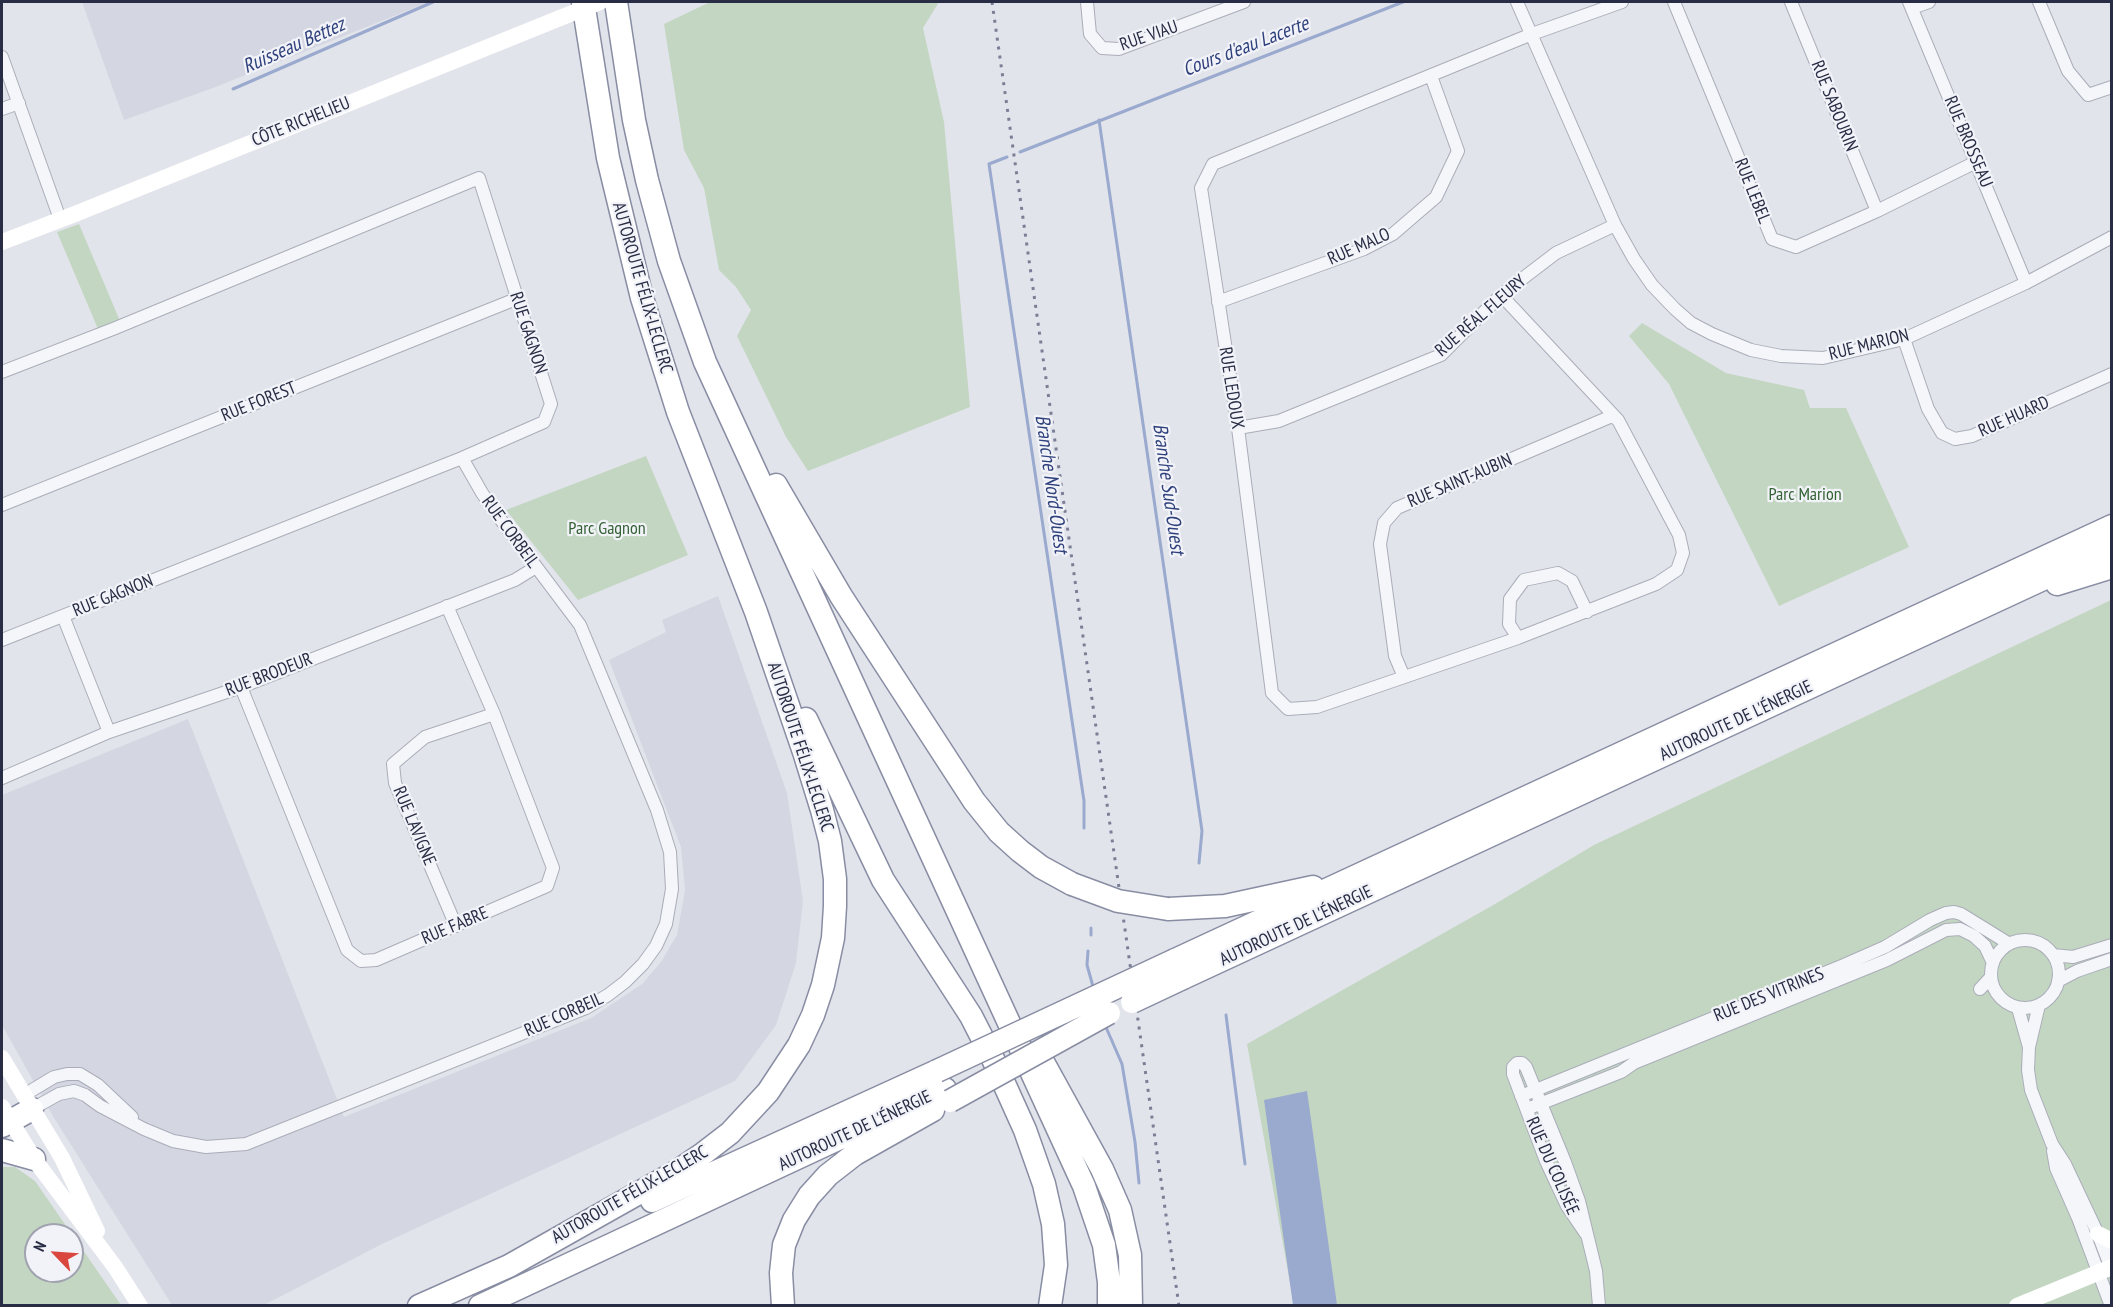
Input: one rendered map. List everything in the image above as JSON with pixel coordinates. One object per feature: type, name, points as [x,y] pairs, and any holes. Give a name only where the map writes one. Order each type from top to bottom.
[{"type":"highway","name":"AUTOROUTE FÉLIX-LECLERC","points":[[419,1305],[509,1266],[676,1172],[722,1140],[754,1110],[776,1083],[799,1046],[813,1015],[826,973],[833,938],[835,897],[833,860],[825,822],[756,612],[678,412],[640,290],[605,145],[583,2]]},
{"type":"highway","name":"AUTOROUTE FÉLIX-LECLERC","points":[[616,2],[634,120],[644,166],[664,245],[693,331],[734,428],[1088,1197],[1106,1253],[1109,1305]]},
{"type":"highway","points":[[693,331],[801,531],[863,631],[967,791],[987,818],[1012,845],[1041,867],[1072,884],[1118,901],[1168,909],[1202,909],[1232,905],[1352,878]]},
{"type":"highway","name":"AUTOROUTE DE L'ÉNERGIE","points":[[509,1266],[944,1087],[1179,969],[1352,878],[2112,526]]},
{"type":"highway","name":"AUTOROUTE DE L'ÉNERGIE","points":[[480,1305],[944,1087],[1109,1013],[1179,969],[2112,547]]},
{"type":"highway","points":[[1994,601],[2112,567]]},
{"type":"highway","points":[[756,612],[878,870],[900,909],[971,1016],[1025,1130],[1044,1184],[1053,1224],[1056,1265],[1050,1305]]},
{"type":"highway","points":[[882,748],[1040,1058],[1112,1190],[1123,1219],[1130,1255],[1131,1305]]},
{"type":"highway","points":[[783,1305],[781,1273],[784,1245],[798,1212],[814,1189],[834,1170],[944,1087]]},
{"type":"highway","points":[[3,1115],[28,1102]]},
{"type":"highway","points":[[2,1150],[34,1159]]},
{"type":"street","name":"CÔTE RICHELIEU","points":[[2,242],[600,2]]},
{"type":"street","name":"RUE VIAU","points":[[1087,2],[1090,34],[1102,48],[1119,49],[1244,2]]},
{"type":"street","name":"RUE MARION","points":[[1517,2],[1615,225],[1634,259],[1652,285],[1691,323],[1751,350],[1781,356],[1823,358],[1904,339],[2026,283],[2112,237]]},
{"type":"street","points":[[1532,34],[1622,2]]},
{"type":"street","name":"RUE LEBEL","points":[[1674,2],[1772,239],[1796,247],[1877,211],[1976,162]]},
{"type":"street","name":"RUE SABOURIN","points":[[1791,2],[1877,211]]},
{"type":"street","points":[[1910,5],[1929,2]]},
{"type":"street","points":[[2039,2],[2068,72],[2088,95],[2112,87]]},
{"type":"street","name":"RUE BROSSEAU","points":[[1910,5],[2026,283]]},
{"type":"street","name":"RUE LEDOUX","points":[[1501,295],[1618,420],[1679,535],[1683,553],[1677,570],[1656,584],[1518,638],[1317,707],[1288,709],[1272,693],[1238,428],[1202,188],[1213,164],[1532,34]]},
{"type":"street","points":[[2,57],[60,219]]},
{"type":"street","name":"RUE MALO","points":[[1218,302],[1364,249],[1393,234],[1436,197],[1458,151],[1431,76]]},
{"type":"street","points":[[2,109],[19,103]]},
{"type":"street","name":"RUE GAGNON","points":[[2,372],[479,178],[551,404],[544,422],[462,458],[2,640]]},
{"type":"street","name":"RUE RÉAL FLEURY","points":[[1238,428],[1279,421],[1441,355],[1501,295],[1556,253],[1615,225]]},
{"type":"street","name":"RUE FOREST","points":[[2,505],[516,299]]},
{"type":"street","name":"RUE HUARD","points":[[1904,339],[1928,409],[1942,433],[1955,439],[1972,436],[2112,374]]},
{"type":"street","name":"RUE SAINT-AUBIN","points":[[1404,677],[1395,656],[1380,544],[1384,523],[1397,508],[1612,416],[1618,420]]},
{"type":"street","name":"RUE CORBEIL","points":[[28,1102],[74,1091],[144,1129],[173,1141],[196,1146],[226,1147],[258,1140],[586,1008],[625,982],[643,964],[656,946],[666,924],[672,898],[671,860],[664,827],[583,629],[482,493],[462,458]]},
{"type":"street","name":"RUE BRODEUR","points":[[2,778],[109,732],[241,687],[515,580],[536,567]]},
{"type":"street","points":[[1518,638],[1509,624],[1510,600],[1524,580],[1558,573],[1572,581],[1587,612]]},
{"type":"street","name":"RUE FABRE","points":[[241,687],[347,950],[361,961],[376,960],[548,886],[554,868],[494,714],[447,606]]},
{"type":"street","points":[[63,616],[109,732]]},
{"type":"street","name":"RUE LAVIGNE","points":[[456,926],[395,783],[393,764],[425,737],[494,714]]},
{"type":"street","name":"RUE DES VITRINES","points":[[1521,1095],[1851,962],[1893,943],[1930,920],[1948,912],[1961,914],[2008,943]]},
{"type":"street","name":"RUE DES VITRINES","points":[[1527,1109],[1890,959],[1946,930],[1960,929],[1974,936],[1985,946],[1993,963]]},
{"type":"street","points":[[2032,940],[2042,944],[2053,955],[2059,969],[2058,981],[2052,995],[2039,1005],[2018,1008],[2007,1004],[1998,996],[1993,988],[1991,977],[1993,963],[1999,951],[2008,943],[2032,940]]},
{"type":"street","points":[[2053,955],[2074,957],[2112,945]]},
{"type":"street","points":[[2058,981],[2077,971],[2112,959]]},
{"type":"street","points":[[1980,989],[1991,977]]},
{"type":"street","points":[[2029,1047],[2039,1005]]},
{"type":"street","points":[[2018,1008],[2029,1047],[2030,1086],[2052,1144],[2056,1168],[2108,1269]]},
{"type":"street","points":[[2,1058],[62,1158],[115,1267]]},
{"type":"street","name":"RUE DU COLISÉE","points":[[1586,1234],[1567,1206],[1558,1187],[1513,1073],[1513,1067],[1517,1063],[1525,1066],[1579,1201],[1596,1271],[1599,1305]]},
{"type":"street","name":"RUE CORBEIL","points":[[28,1102],[54,1077],[70,1073],[80,1074],[98,1085],[144,1129]]},
{"type":"street","points":[[3,1115],[115,1267],[140,1305]]},
{"type":"street","points":[[2052,1144],[2105,1237],[2108,1269],[2105,1290],[2111,1305]]},
{"type":"street","points":[[2017,1305],[2108,1269]]},
{"type":"shaded area","points":[[82,2],[429,2],[213,88],[124,120]]},
{"type":"shaded area","points":[[718,596],[787,793],[803,901],[796,963],[776,1025],[735,1081],[382,1244],[264,1305],[172,1305],[54,1118],[2,1025],[2,795],[188,719],[344,1117],[591,1018],[642,984],[661,962],[677,935],[685,890],[681,847],[609,660],[666,632],[662,620]]},
{"type":"green space","points":[[710,2],[939,2],[923,28],[944,122],[970,407],[808,471],[786,437],[737,336],[751,310],[736,287],[719,270],[704,188],[684,150],[664,24]]},
{"type":"green space","points":[[79,224],[120,321],[98,329],[57,232]]},
{"type":"green space","name":"Parc Marion","points":[[1642,323],[1726,373],[1804,390],[1810,408],[1846,408],[1909,547],[1779,606],[1669,384],[1629,336]]},
{"type":"green space","name":"Parc Gagnon","points":[[646,456],[688,555],[578,600],[506,510]]},
{"type":"green space","points":[[2111,600],[2111,1305],[1294,1305],[1247,1044],[1495,904],[1594,845]]},
{"type":"green space","points":[[2,1167],[15,1167],[35,1181],[64,1223],[24,1223],[24,1283],[84,1283],[84,1252],[121,1305],[2,1305]]},
{"type":"water","points":[[1307,1091],[1337,1305],[1293,1305],[1264,1100]]},
{"type":"waterway","name":"Ruisseau Bettez","points":[[233,89],[433,2]]},
{"type":"waterway","name":"Cours d'eau Lacerte","points":[[1020,152],[1403,2]]},
{"type":"waterway","name":"Branche Sud-Ouest","points":[[1099,120],[1202,831],[1199,863]]},
{"type":"waterway","name":"Branche Nord-Ouest","points":[[1007,157],[989,164],[1084,801],[1084,828]]},
{"type":"waterway","name":"Branche Nord-Ouest","points":[[1091,928],[1091,935]]},
{"type":"waterway","name":"Branche Nord-Ouest","points":[[1088,951],[1087,965],[1094,990]]},
{"type":"waterway","name":"Branche Sud-Ouest","points":[[1226,1015],[1245,1164]]},
{"type":"waterway","name":"Branche Nord-Ouest","points":[[1105,1025],[1122,1064],[1135,1142],[1139,1183]]},
{"type":"railway","points":[[992,2],[1179,1306]]}]
